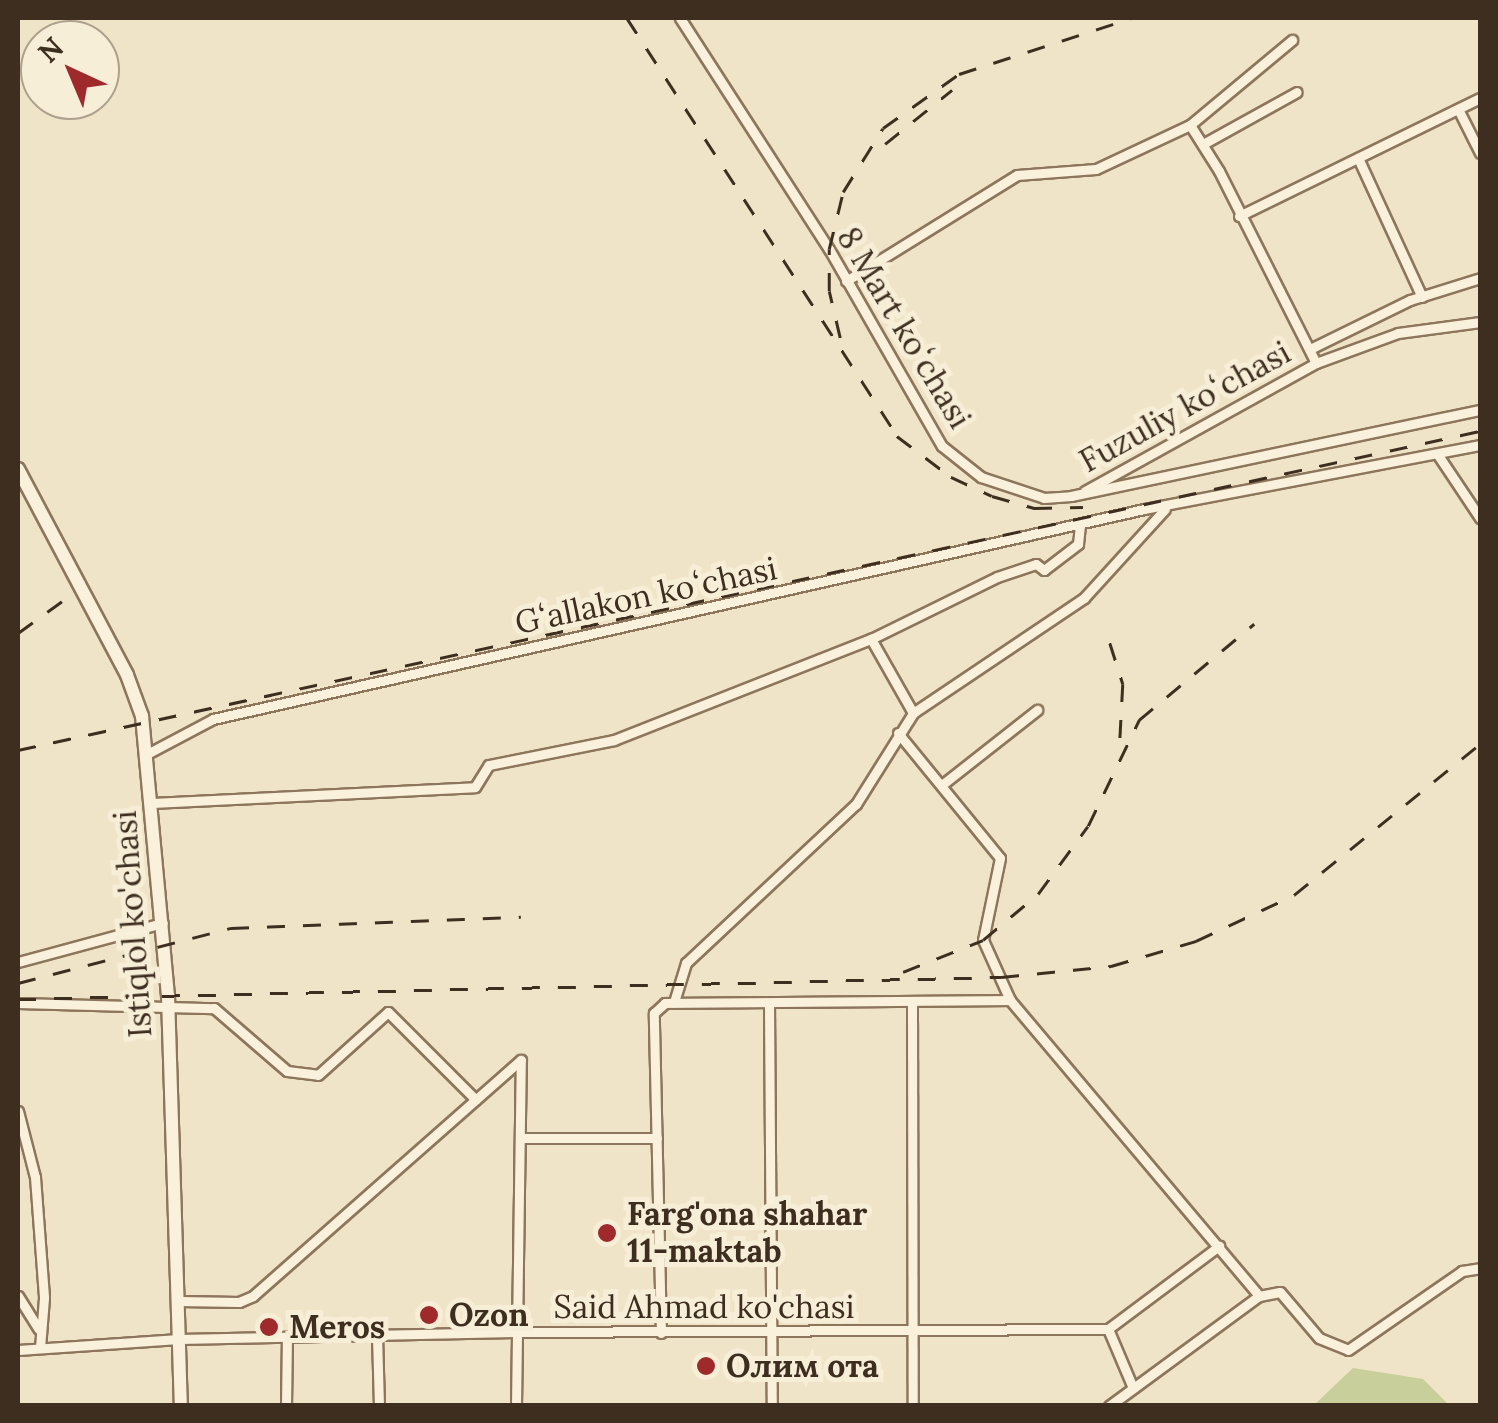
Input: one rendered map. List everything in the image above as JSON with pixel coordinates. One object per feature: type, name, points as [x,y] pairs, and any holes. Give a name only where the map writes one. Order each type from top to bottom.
[{"type":"main road","name":"Istiqlol ko'chasi","points":[[18,469],[127,675],[142,716],[168,1004],[180,1406]]},
{"type":"street","name":"8 Mart koʻchasi","points":[[680,18],[846,281],[942,446],[981,477],[1044,498],[1078,494],[1480,410]]},
{"type":"street","points":[[846,281],[1017,175],[1096,169],[1190,126],[1292,40]]},
{"type":"street","points":[[1203,144],[1297,92]]},
{"type":"street","points":[[1239,216],[1480,98]]},
{"type":"street","points":[[1458,109],[1480,153]]},
{"type":"street","name":"Fuzuliy koʻchasi","points":[[1190,126],[1312,348],[1316,363]]},
{"type":"street","points":[[1358,158],[1422,296]]},
{"type":"street","name":"Fuzuliy koʻchasi","points":[[1312,348],[1422,296],[1480,278]]},
{"type":"street","name":"Fuzuliy koʻchasi","points":[[1078,494],[1316,363],[1398,332],[1480,322]]},
{"type":"street","name":"Gʻallakon koʻchasi","points":[[145,755],[213,719],[1080,525],[1480,444]]},
{"type":"street","points":[[1438,455],[1480,518]]},
{"type":"street","points":[[674,1002],[686,963],[856,804],[913,713],[1084,598],[1165,509]]},
{"type":"street","points":[[152,803],[475,787],[489,764],[614,740],[871,638],[997,577],[1034,564],[1044,570],[1078,544],[1080,525]]},
{"type":"street","points":[[871,638],[913,713]]},
{"type":"street","points":[[943,784],[1037,710]]},
{"type":"street","points":[[898,733],[1000,858],[983,940],[1010,1000],[1259,1296]]},
{"type":"street","points":[[18,962],[163,923]]},
{"type":"street","points":[[661,1333],[655,1008],[674,1002],[1010,1000]]},
{"type":"street","points":[[18,1003],[214,1008],[287,1071],[318,1076],[381,1014],[391,1012],[476,1100]]},
{"type":"street","points":[[912,1003],[913,1406]]},
{"type":"street","points":[[769,1004],[772,1406]]},
{"type":"street","points":[[179,1301],[239,1302],[253,1296],[520,1060],[516,1406]]},
{"type":"street","points":[[18,1110],[35,1177],[44,1298],[40,1348]]},
{"type":"street","points":[[522,1138],[657,1138]]},
{"type":"street","points":[[1133,1388],[1108,1328],[1219,1246]]},
{"type":"street","points":[[1109,1406],[1259,1296],[1280,1292],[1318,1338],[1348,1350],[1462,1271],[1480,1268]]},
{"type":"street","points":[[18,1296],[39,1329]]},
{"type":"street","name":"Said Ahmad ko'chasi","points":[[18,1350],[287,1336],[913,1333],[1108,1328]]},
{"type":"street","points":[[377,1335],[379,1406]]},
{"type":"street","points":[[286,1406],[287,1336]]},
{"type":"green space","points":[[1353,1368],[1423,1379],[1449,1405],[1314,1405]]},
{"type":"railway","points":[[627,18],[897,436],[951,477],[992,496],[1034,508],[1083,507]]},
{"type":"railway","points":[[840,338],[829,291],[829,249],[843,192],[883,128],[959,74],[1131,18]]},
{"type":"railway","points":[[885,144],[952,90]]},
{"type":"railway","points":[[18,750],[1480,431]]},
{"type":"railway","points":[[18,633],[65,599]]},
{"type":"railway","points":[[903,972],[983,940],[1038,894],[1088,826],[1139,720],[1254,624]]},
{"type":"railway","points":[[1110,643],[1123,684],[1120,742]]},
{"type":"railway","points":[[18,999],[1001,977],[1111,966],[1196,941],[1294,895],[1480,744]]},
{"type":"railway","points":[[18,983],[231,928],[521,917]]},
{"type":"place","name":"Farg'ona shahar 11-maktab","points":[[607,1233]]},
{"type":"place","name":"Ozon","points":[[429,1315]]},
{"type":"place","name":"Meros","points":[[269,1327]]},
{"type":"place","name":"Олим ота","points":[[706,1366]]}]
